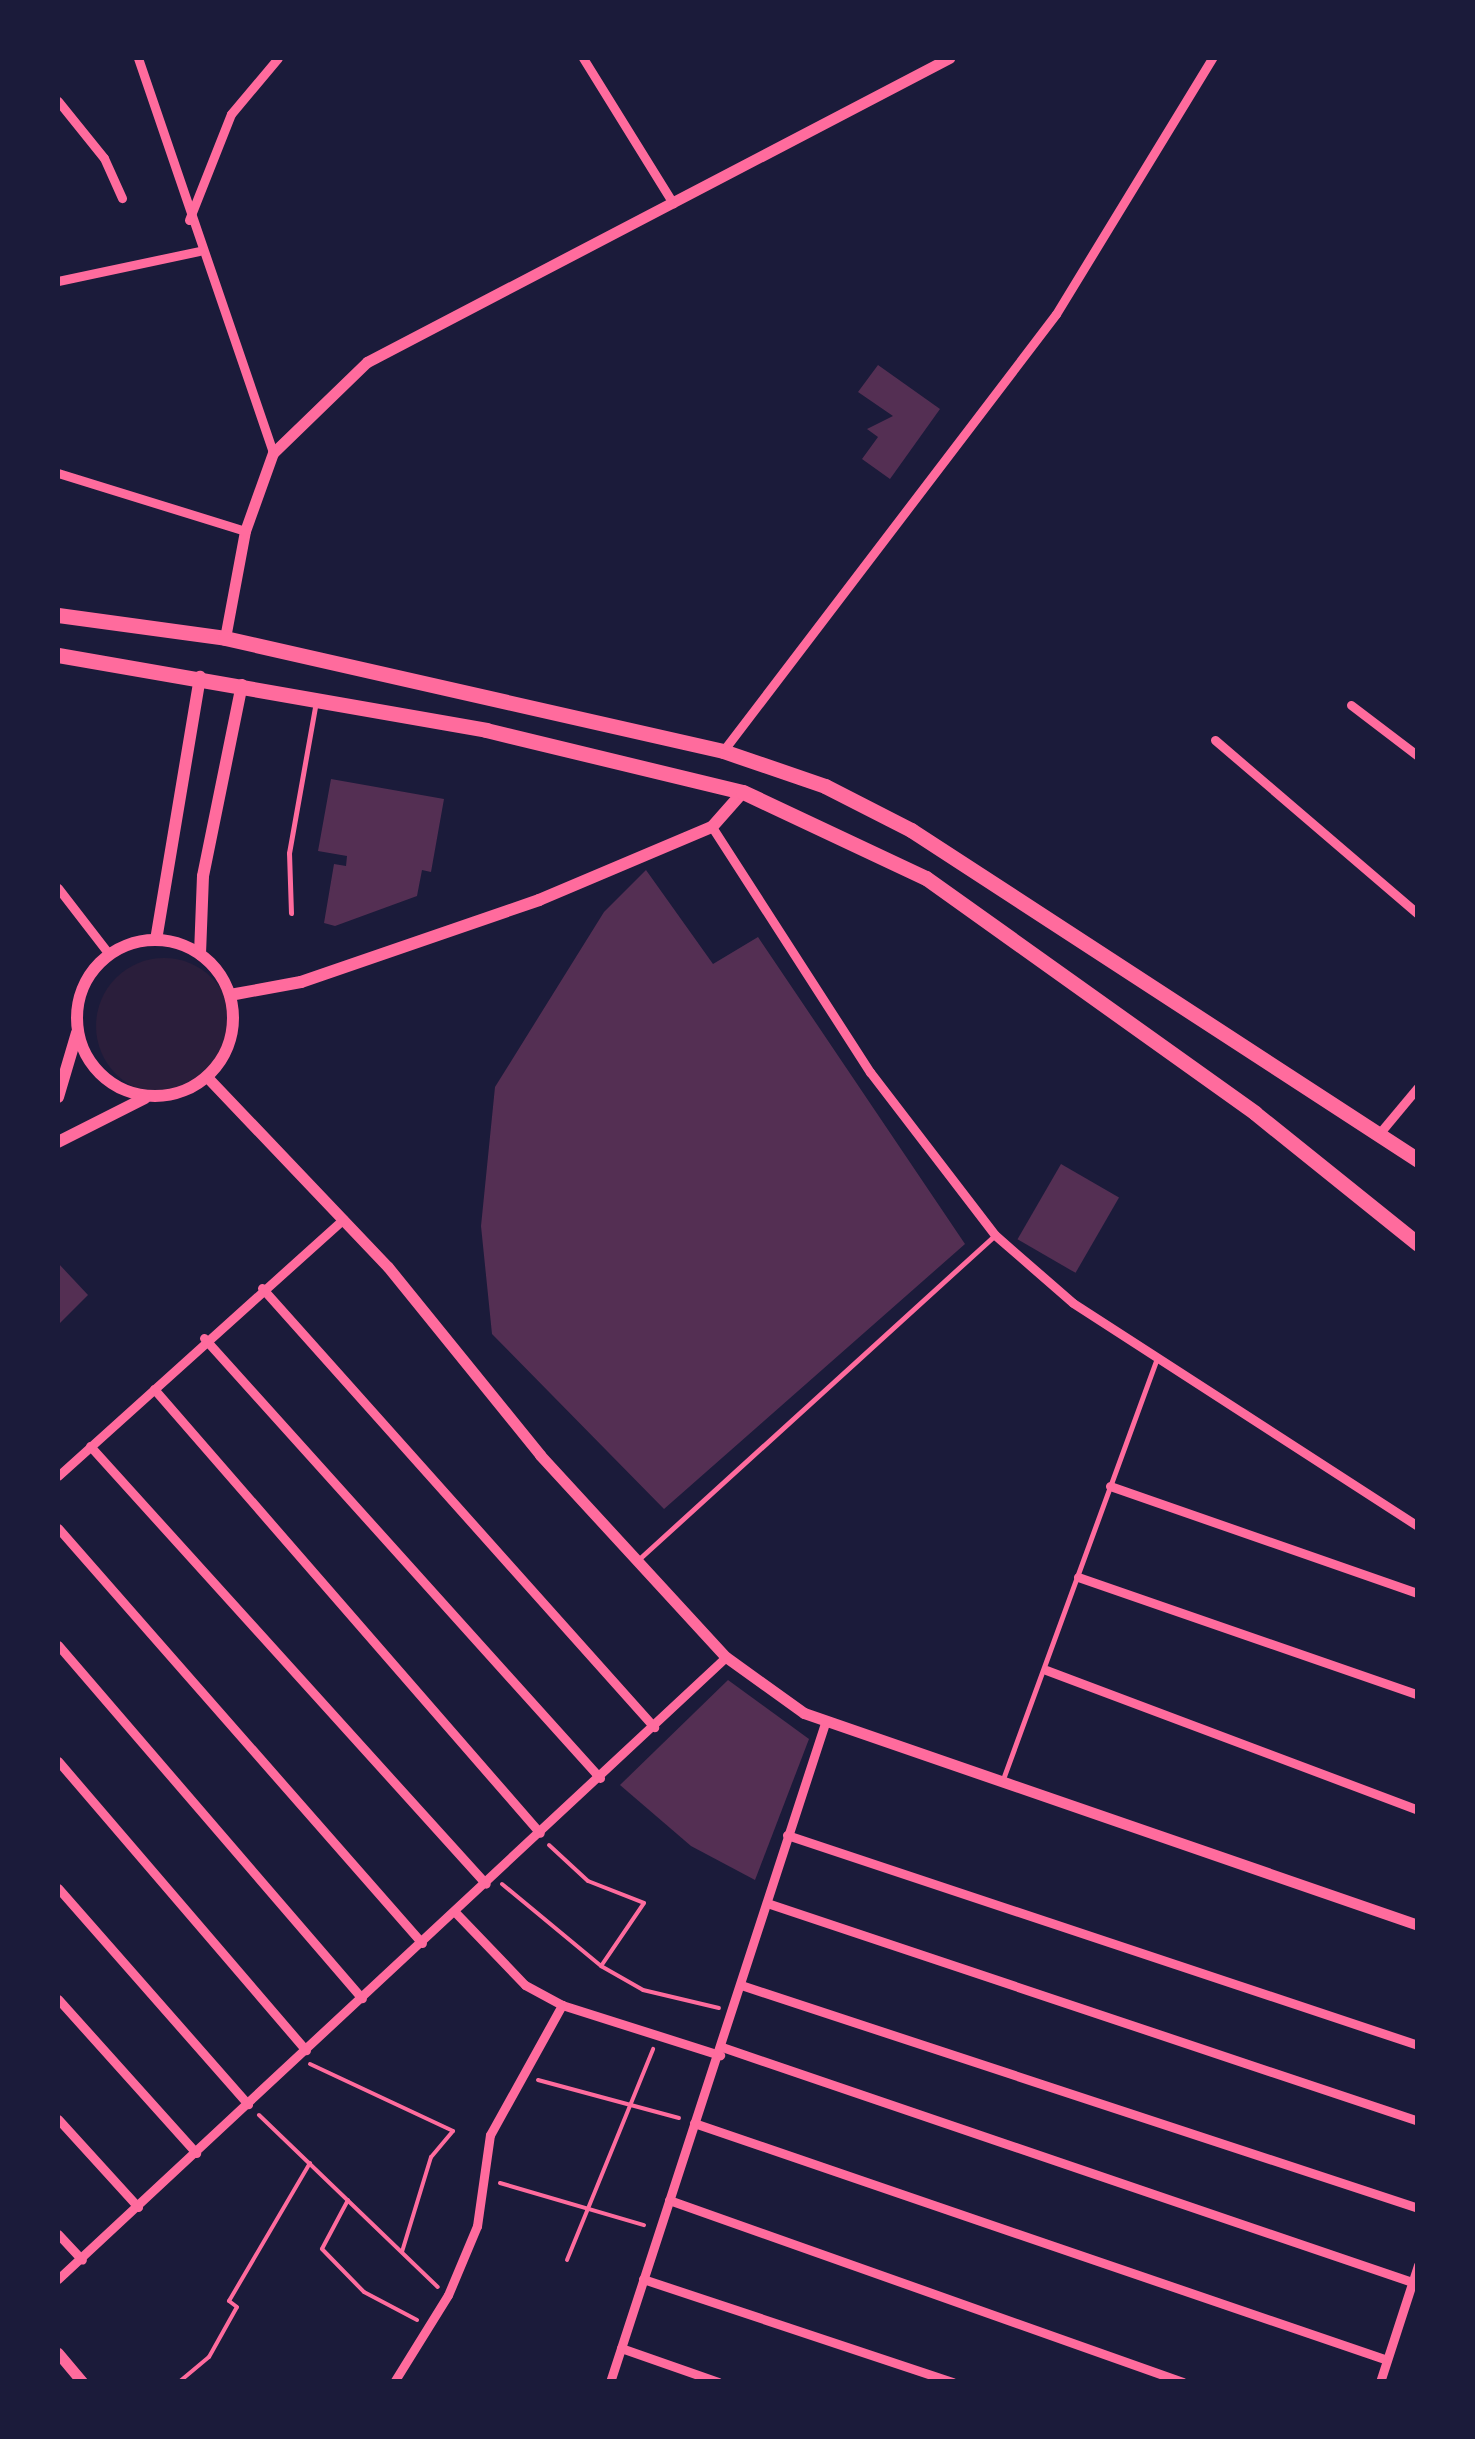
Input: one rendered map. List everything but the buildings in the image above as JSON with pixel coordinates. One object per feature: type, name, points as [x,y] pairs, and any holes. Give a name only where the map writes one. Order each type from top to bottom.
[{"type":"highway","points":[[58,616],[225,638],[723,751],[825,786],[911,830],[1376,1138],[1418,1160]]},
{"type":"highway","points":[[58,655],[317,699],[743,792],[926,878],[1255,1114],[1398,1230],[1418,1241]]},
{"type":"main road","points":[[156,940],[200,677]]},
{"type":"main road","points":[[200,954],[202,876],[242,685]]},
{"type":"main road","points":[[230,995],[301,982],[539,900],[712,827],[743,792]]},
{"type":"main road","points":[[58,1097],[77,1032],[82,988],[110,954],[156,940],[200,954],[230,995],[231,1039],[207,1078],[148,1097],[58,1142]]},
{"type":"main road","points":[[77,1032],[101,1076],[148,1097]]},
{"type":"street","points":[[138,58],[199,251],[273,454]]},
{"type":"street","points":[[189,220],[231,114],[278,58]]},
{"type":"street","points":[[583,58],[674,203]]},
{"type":"street","points":[[225,638],[245,531],[273,454],[367,362],[948,58]]},
{"type":"street","points":[[723,751],[1056,314],[1212,58]]},
{"type":"street","points":[[58,101],[104,158],[122,198]]},
{"type":"street","points":[[58,281],[199,251]]},
{"type":"street","points":[[58,472],[245,531]]},
{"type":"street","points":[[1351,704],[1418,756]]},
{"type":"street","points":[[1215,740],[1418,914]]},
{"type":"street","points":[[712,827],[870,1072],[995,1236],[1157,1359],[1418,1526]]},
{"type":"street","points":[[58,888],[110,954]]},
{"type":"street","points":[[207,1078],[343,1219],[726,1657],[826,1720],[1418,1925]]},
{"type":"street","points":[[1376,1138],[1418,1087]]},
{"type":"street","points":[[58,1476],[204,1338],[343,1219]]},
{"type":"street","points":[[262,1288],[654,1727]]},
{"type":"street","points":[[204,1338],[600,1778]]},
{"type":"street","points":[[154,1389],[540,1833]]},
{"type":"street","points":[[90,1446],[490,1880]]},
{"type":"street","points":[[1110,1486],[1418,1593]]},
{"type":"street","points":[[58,1528],[422,1943]]},
{"type":"street","points":[[1078,1577],[1418,1695]]},
{"type":"street","points":[[58,1644],[362,1998]]},
{"type":"street","points":[[58,2279],[726,1657]]},
{"type":"street","points":[[1046,1670],[1418,1810]]},
{"type":"street","points":[[610,2382],[826,1720]]},
{"type":"street","points":[[58,1761],[306,2050]]},
{"type":"street","points":[[788,1835],[1418,2045]]},
{"type":"street","points":[[58,1888],[248,2104]]},
{"type":"street","points":[[766,1903],[1418,2122]]},
{"type":"street","points":[[455,1912],[525,1985],[562,2005],[656,2040],[721,2051],[1412,2282]]},
{"type":"street","points":[[742,1985],[1418,2208]]},
{"type":"street","points":[[58,1999],[196,2154]]},
{"type":"street","points":[[394,2382],[448,2295],[477,2226],[480,2178],[490,2135],[529,2077],[562,2005]]},
{"type":"street","points":[[58,2119],[138,2208]]},
{"type":"street","points":[[694,2123],[1387,2360]]},
{"type":"street","points":[[669,2200],[1183,2382]]},
{"type":"street","points":[[58,2234],[82,2260]]},
{"type":"street","points":[[1380,2382],[1418,2265]]},
{"type":"street","points":[[643,2279],[952,2382]]},
{"type":"street","points":[[621,2348],[718,2382]]},
{"type":"street","points":[[58,2353],[82,2382]]},
{"type":"lane","points":[[291,912],[289,853],[317,699]]},
{"type":"lane","points":[[639,1559],[995,1236]]},
{"type":"lane","points":[[1002,1782],[1157,1359]]},
{"type":"path","points":[[540,1833],[588,1881],[644,1902],[601,1966]]},
{"type":"path","points":[[490,1880],[601,1966],[643,1990],[733,2012]]},
{"type":"path","points":[[567,2260],[590,2207],[626,2101],[656,2040]]},
{"type":"path","points":[[296,2060],[453,2131],[431,2157],[402,2252]]},
{"type":"path","points":[[529,2077],[694,2123]]},
{"type":"path","points":[[248,2104],[448,2295]]},
{"type":"path","points":[[180,2382],[209,2357],[237,2308],[229,2301],[310,2163]]},
{"type":"path","points":[[480,2178],[659,2230]]},
{"type":"path","points":[[349,2198],[322,2249],[364,2292],[428,2329]]},
{"type":"shaded area","points":[[164,958],[190,963],[212,978],[227,1000],[232,1026],[227,1052],[212,1074],[190,1089],[164,1094],[138,1089],[116,1074],[101,1052],[96,1026],[101,1000],[116,978],[138,963]]}]
